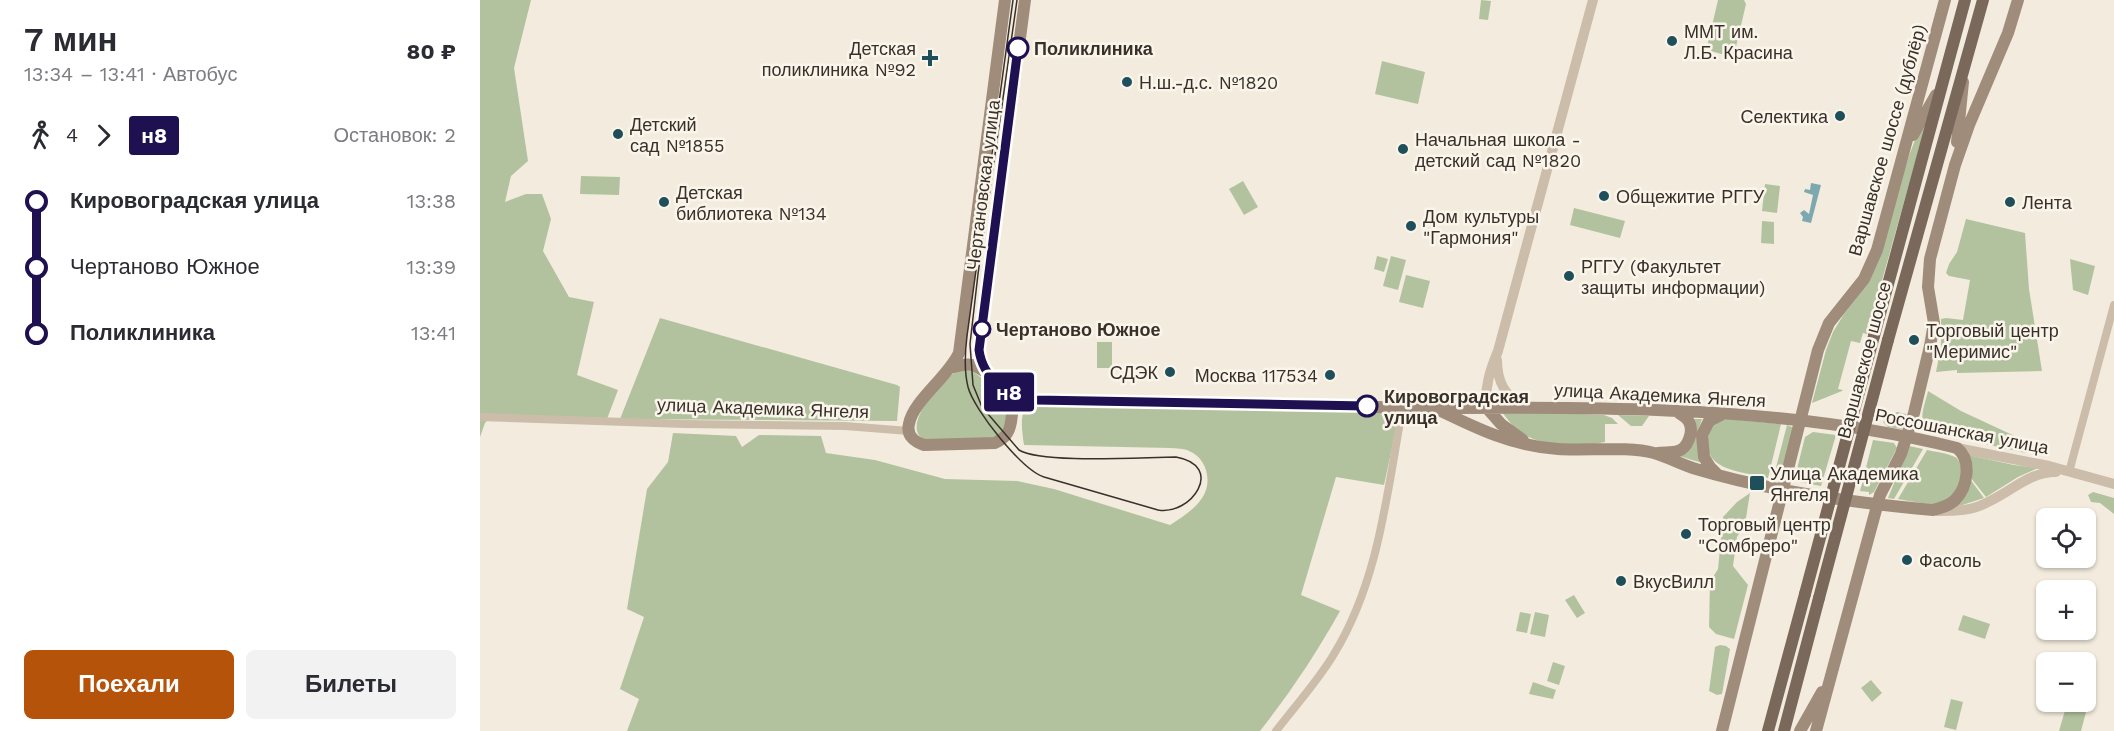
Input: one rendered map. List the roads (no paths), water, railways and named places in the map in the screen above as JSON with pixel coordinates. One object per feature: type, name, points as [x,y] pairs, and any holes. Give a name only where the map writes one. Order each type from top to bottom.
[{"type":"main road","name":"Чертановская улица","points":[[909,431],[914,412],[950,368],[958,353],[1005,0]]},
{"type":"main road","name":"Чертановская улица","points":[[986,372],[979,350],[1025,0]]},
{"type":"main road","name":"Варшавское шоссе (дублёр)","points":[[1722,731],[1799,421],[1824,332],[1835,314],[1864,279],[1872,264],[1945,0]]},
{"type":"main road","name":"Варшавское шоссе","points":[[1768,731],[1965,0]]},
{"type":"main road","name":"Варшавское шоссе","points":[[1784,731],[1888,340],[1983,0]]},
{"type":"main road","points":[[1816,731],[1877,505],[1907,437],[1932,337],[1933,317],[1927,279],[1930,259],[1955,165],[1969,125],[2008,33],[2018,0]]},
{"type":"main road","points":[[1955,165],[1965,66]]},
{"type":"main road","points":[[1904,155],[1941,86]]},
{"type":"main road","points":[[950,368],[971,365],[986,372],[1004,389],[1012,404],[1010,428]]},
{"type":"main road","name":"улица Академика Янгеля","points":[[1004,389],[1012,394],[1036,400],[1435,408],[1525,407],[1677,412],[1724,414],[1847,427]]},
{"type":"main road","points":[[909,431],[916,442],[924,445],[995,443],[1003,439],[1010,428],[1018,406],[1023,402],[1036,400]]},
{"type":"main road","points":[[1486,407],[1510,432],[1531,446]]},
{"type":"main road","name":"улица Академика Янгеля","points":[[1435,408],[1500,439],[1531,446],[1560,450],[1654,453],[1674,462],[1719,475],[1783,490],[1877,505]]},
{"type":"main road","points":[[1654,453],[1678,451],[1689,439],[1690,424],[1677,412]]},
{"type":"main road","points":[[1719,475],[1704,457],[1702,435],[1709,421],[1724,414]]},
{"type":"main road","name":"Россошанская улица","points":[[1847,427],[1957,448]]},
{"type":"main road","points":[[1933,510],[1950,504],[1961,492],[1965,480],[1966,464],[1964,455],[1957,448]]},
{"type":"main road","name":"Россошанская улица","points":[[1877,505],[1933,510]]},
{"type":"main road","points":[[1800,731],[1833,673]]},
{"type":"street","points":[[1486,407],[1487,383],[1498,351],[1593,0]]},
{"type":"street","points":[[2069,472],[2114,305]]},
{"type":"street","points":[[1498,351],[1497,372],[1503,389],[1514,401],[1525,407]]},
{"type":"street","points":[[1276,731],[1333,656],[1364,588],[1379,537],[1400,422],[1399,407]]},
{"type":"street","name":"улица Академика Янгеля","points":[[480,417],[845,426],[909,431]]},
{"type":"street","name":"Россошанская улица","points":[[1957,448],[2049,466],[2114,484]]},
{"type":"street","name":"Россошанская улица","points":[[1933,510],[1962,511],[1973,508],[1988,502],[2040,472],[2069,472]]},
{"type":"water","points":[[1811,183],[1821,185],[1811,223],[1802,221],[1803,217],[1800,213],[1804,210],[1809,214],[1813,195],[1804,192],[1805,189],[1810,190]]},
{"type":"tram line","points":[[1013,0],[967,336],[965,362],[968,387],[979,410],[1000,438],[1035,472],[1044,477],[1158,510],[1170,510],[1182,506],[1198,489],[1201,479],[1199,470],[1191,462],[1176,457],[1049,457],[1019,450],[982,407],[973,385],[970,344],[1017,0]]},
{"type":"place","name":"ММТ им. Л.Б. Красина","points":[[1672,41]]},
{"type":"place","name":"Поликлиника","points":[[1018,48]]},
{"type":"place","name":"Детская поликлиника №92","points":[[930,58]]},
{"type":"place","name":"Н.ш.-д.с. №1820","points":[[1127,82]]},
{"type":"place","name":"Селектика","points":[[1840,116]]},
{"type":"place","name":"Детский сад №1855","points":[[618,134]]},
{"type":"place","name":"Начальная школа - детский сад №1820","points":[[1403,149]]},
{"type":"place","name":"Общежитие РГГУ","points":[[1604,196]]},
{"type":"place","name":"Детская библиотека №134","points":[[664,202]]},
{"type":"place","name":"Лента","points":[[2010,202]]},
{"type":"place","name":"Дом культуры \"Гармония\"","points":[[1411,226]]},
{"type":"place","name":"РГГУ (Факультет защиты информации)","points":[[1569,276]]},
{"type":"place","name":"Чертаново Южное","points":[[982,329]]},
{"type":"place","name":"Торговый центр \"Меримис\"","points":[[1914,340]]},
{"type":"place","name":"СДЭК","points":[[1170,372]]},
{"type":"place","name":"Москва 117534","points":[[1330,375]]},
{"type":"place","name":"Кировоградская улица","points":[[1367,406]]},
{"type":"place","name":"Улица Академика Янгеля","points":[[1757,483]]},
{"type":"place","name":"Торговый центр \"Сомбреро\"","points":[[1686,534]]},
{"type":"place","name":"Фасоль","points":[[1907,560]]},
{"type":"place","name":"ВкусВилл","points":[[1621,581]]}]
